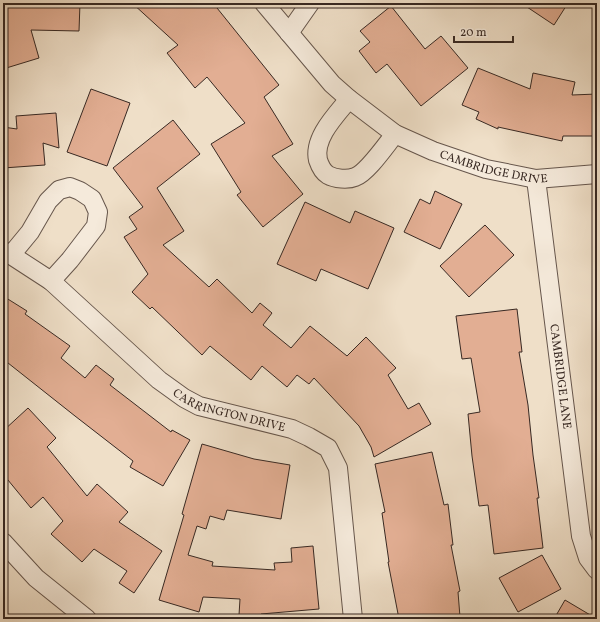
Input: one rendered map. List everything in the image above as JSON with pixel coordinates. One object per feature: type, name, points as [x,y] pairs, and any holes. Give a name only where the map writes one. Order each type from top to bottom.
[{"type":"street","name":"CAMBRIDGE DRIVE","points":[[264,3],[332,84],[395,134],[433,151],[486,169],[536,179],[597,174]]},
{"type":"street","points":[[289,34],[310,3]]},
{"type":"street","points":[[349,99],[334,116],[321,136],[316,152],[320,166],[328,175],[342,179],[356,177],[368,168],[395,134]]},
{"type":"street","name":"CAMBRIDGE LANE","points":[[536,179],[581,536],[588,558],[597,570]]},
{"type":"street","points":[[7,253],[30,232],[48,201],[59,190],[70,187],[80,191],[92,199],[98,212],[96,226],[70,260],[51,281]]},
{"type":"street","name":"CARRINGTON DRIVE","points":[[7,253],[51,281],[160,380],[184,398],[199,406],[292,429],[328,448],[338,468],[353,619]]},
{"type":"street","points":[[3,542],[36,578],[87,619]]},
{"type":"building","points":[[3,3],[80,3],[79,31],[31,30],[39,58],[3,69]]},
{"type":"building","points":[[132,3],[213,3],[279,85],[264,97],[293,144],[272,156],[303,194],[263,227],[237,195],[241,192],[211,144],[245,123],[207,77],[195,88],[167,53],[178,45]]},
{"type":"building","points":[[521,3],[568,3],[554,25]]},
{"type":"building","points":[[391,6],[425,49],[441,36],[468,68],[421,106],[387,64],[376,73],[359,51],[370,42],[360,31]]},
{"type":"building","points":[[478,68],[530,89],[533,73],[575,82],[572,95],[597,94],[597,136],[563,136],[562,141],[498,127],[498,129],[476,119],[479,112],[462,105]]},
{"type":"building","points":[[91,89],[130,103],[107,166],[67,152]]},
{"type":"building","points":[[56,113],[59,148],[43,143],[45,165],[3,168],[3,127],[17,129],[16,116]]},
{"type":"building","points":[[173,120],[200,154],[157,188],[184,231],[163,245],[209,287],[217,279],[252,313],[260,303],[272,313],[263,325],[291,348],[310,326],[347,356],[366,337],[396,368],[388,375],[408,409],[419,403],[431,424],[374,457],[371,447],[359,426],[314,378],[309,384],[297,375],[287,387],[262,366],[251,380],[210,346],[202,355],[152,307],[150,309],[132,292],[148,274],[124,237],[137,229],[129,217],[143,207],[113,168]]},
{"type":"building","points":[[435,191],[462,204],[440,249],[404,232],[420,199],[430,204]]},
{"type":"building","points":[[305,202],[350,223],[355,211],[394,228],[368,289],[321,269],[316,281],[277,264]]},
{"type":"building","points":[[485,225],[514,255],[469,297],[440,266]]},
{"type":"building","points":[[3,296],[27,311],[25,314],[70,346],[61,358],[85,378],[96,365],[114,379],[110,385],[171,432],[172,430],[190,440],[163,486],[130,467],[133,461],[3,359]]},
{"type":"building","points":[[517,309],[522,352],[519,352],[528,405],[539,498],[537,498],[543,548],[494,554],[488,505],[479,506],[472,456],[468,414],[480,412],[471,358],[462,359],[456,316]]},
{"type":"building","points":[[28,408],[56,438],[47,447],[87,496],[97,484],[128,512],[119,522],[162,551],[134,593],[119,583],[127,571],[94,549],[82,562],[51,534],[63,521],[43,497],[31,508],[3,474],[3,431]]},
{"type":"building","points":[[202,444],[254,459],[290,465],[281,519],[227,510],[224,520],[210,516],[206,529],[197,526],[188,555],[213,562],[212,566],[275,570],[274,563],[292,562],[291,548],[313,546],[319,609],[261,614],[261,616],[239,615],[240,599],[203,597],[199,612],[159,600],[184,515],[182,514]]},
{"type":"building","points":[[432,452],[444,505],[448,504],[453,545],[451,545],[460,591],[458,592],[460,617],[444,619],[399,619],[388,562],[382,513],[385,512],[375,464]]},
{"type":"building","points":[[542,555],[561,589],[518,612],[499,578]]},
{"type":"building","points":[[565,600],[597,619],[554,619]]}]
